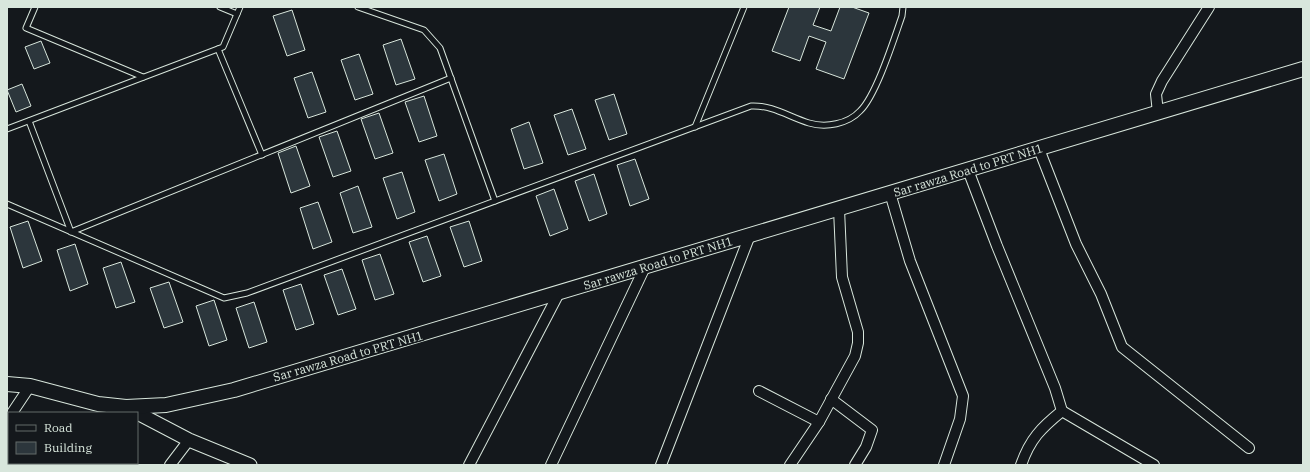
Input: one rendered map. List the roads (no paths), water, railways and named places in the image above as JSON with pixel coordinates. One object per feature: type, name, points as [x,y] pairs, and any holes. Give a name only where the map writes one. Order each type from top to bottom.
[{"type":"main road","name":"Sar rawza Road to PRT NH1","points":[[7,384],[30,386],[95,409],[166,405],[234,390],[1303,69]]},
{"type":"street","points":[[1158,112],[1156,94],[1162,81],[1209,7]]},
{"type":"street","points":[[1038,148],[1076,244],[1101,294],[1122,347],[1249,448]]},
{"type":"street","points":[[968,170],[997,246],[1055,388],[1062,411],[1154,465]]},
{"type":"street","points":[[890,193],[910,261],[963,396],[960,419],[944,465]]},
{"type":"street","points":[[790,465],[819,422],[855,356],[858,343],[858,332],[842,277],[839,209]]},
{"type":"street","points":[[661,465],[750,235]]},
{"type":"street","points":[[551,465],[645,267]]},
{"type":"street","points":[[469,465],[559,293]]},
{"type":"street","points":[[13,412],[30,386]]},
{"type":"street","points":[[759,391],[819,422]]},
{"type":"street","points":[[831,399],[872,430],[866,447],[855,465]]},
{"type":"street","points":[[126,407],[136,412]]},
{"type":"street","points":[[1021,465],[1027,447],[1042,427],[1062,411]]},
{"type":"street","points":[[138,413],[189,440],[250,465]]},
{"type":"street","points":[[170,465],[189,440]]},
{"type":"lane","points":[[35,7],[26,28],[143,77]]},
{"type":"lane","points":[[220,7],[237,14]]},
{"type":"lane","points":[[7,130],[223,47],[240,7]]},
{"type":"lane","points":[[358,7],[424,30],[440,48],[495,202]]},
{"type":"lane","points":[[695,127],[744,7]]},
{"type":"lane","points":[[7,204],[224,298],[247,294],[751,106],[764,105],[811,124],[832,125],[849,120],[861,110],[874,89],[902,16],[903,7]]},
{"type":"lane","points":[[218,49],[262,155]]},
{"type":"lane","points":[[71,232],[451,78]]},
{"type":"lane","points":[[29,121],[71,232]]},
{"type":"lane","points":[[7,124],[13,127]]}]
